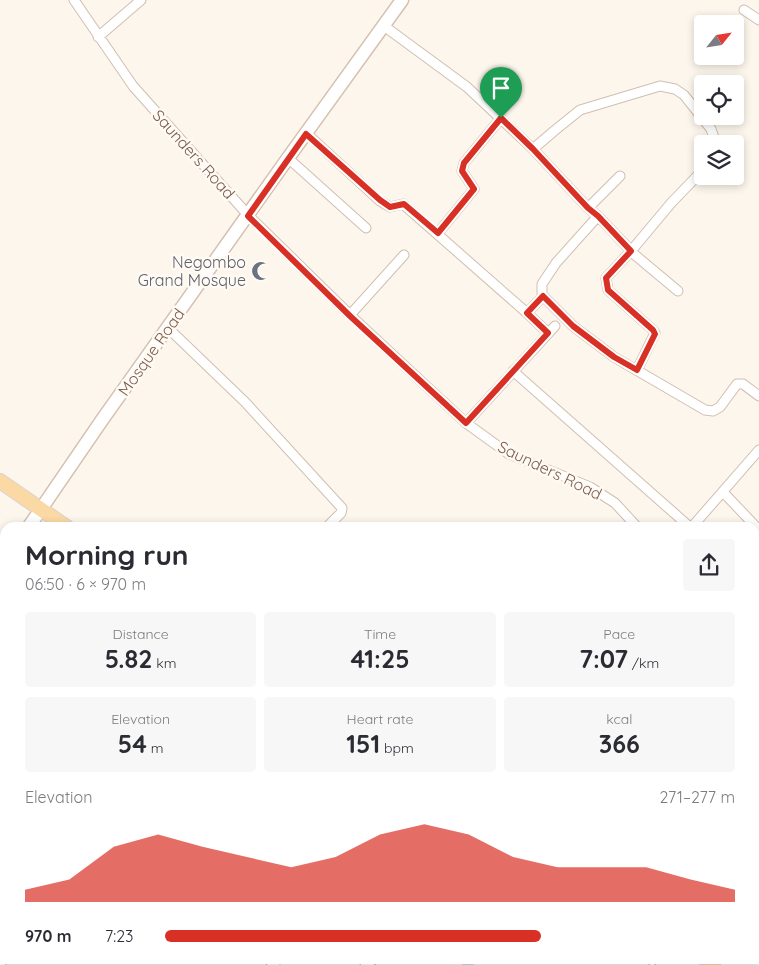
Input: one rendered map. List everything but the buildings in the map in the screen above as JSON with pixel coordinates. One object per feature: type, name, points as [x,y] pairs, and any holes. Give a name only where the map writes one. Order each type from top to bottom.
[{"type":"main road","points":[[0,481],[59,522]]},
{"type":"street","name":"Saunders Road","points":[[74,0],[133,86],[248,216],[350,316],[466,423],[510,454],[590,487],[615,503],[632,522]]},
{"type":"street","points":[[98,37],[141,0]]},
{"type":"street","name":"Mosque Road","points":[[32,522],[288,158],[402,0]]},
{"type":"street","points":[[744,10],[759,20]]},
{"type":"street","points":[[384,26],[467,87],[533,149],[631,251],[678,291]]},
{"type":"street","points":[[533,149],[580,110],[660,86],[675,88],[684,95],[711,129],[713,135]]},
{"type":"street","points":[[438,233],[474,189],[462,171],[464,163],[501,118]]},
{"type":"street","points":[[306,134],[380,200],[390,207],[404,204],[548,333]]},
{"type":"street","points":[[288,158],[366,228]]},
{"type":"street","points":[[588,208],[620,176]]},
{"type":"street","points":[[637,370],[655,333],[608,290],[606,278],[694,179]]},
{"type":"street","points":[[598,216],[556,263],[542,284],[543,296],[573,326],[614,357],[705,410],[713,411],[720,407],[737,384],[744,384],[759,396]]},
{"type":"street","points":[[350,316],[404,255]]},
{"type":"street","points":[[527,313],[543,296]]},
{"type":"street","points":[[466,423],[555,326]]},
{"type":"street","points":[[168,328],[245,402],[342,508],[341,513],[332,522]]},
{"type":"street","points":[[513,371],[685,522]]},
{"type":"street","points":[[697,522],[759,450]]},
{"type":"street","points":[[724,492],[752,522]]},
{"type":"place","name":"Negombo Grand Mosque","points":[[261,271]]},
{"type":"route","points":[[501,118],[631,251],[606,278],[608,290],[653,330],[655,334],[637,370],[614,357],[573,326],[543,296],[527,313],[548,333],[466,423],[350,316],[248,216],[306,134],[380,200],[390,207],[404,204],[438,233],[474,189],[462,171],[464,163],[501,118]]}]
